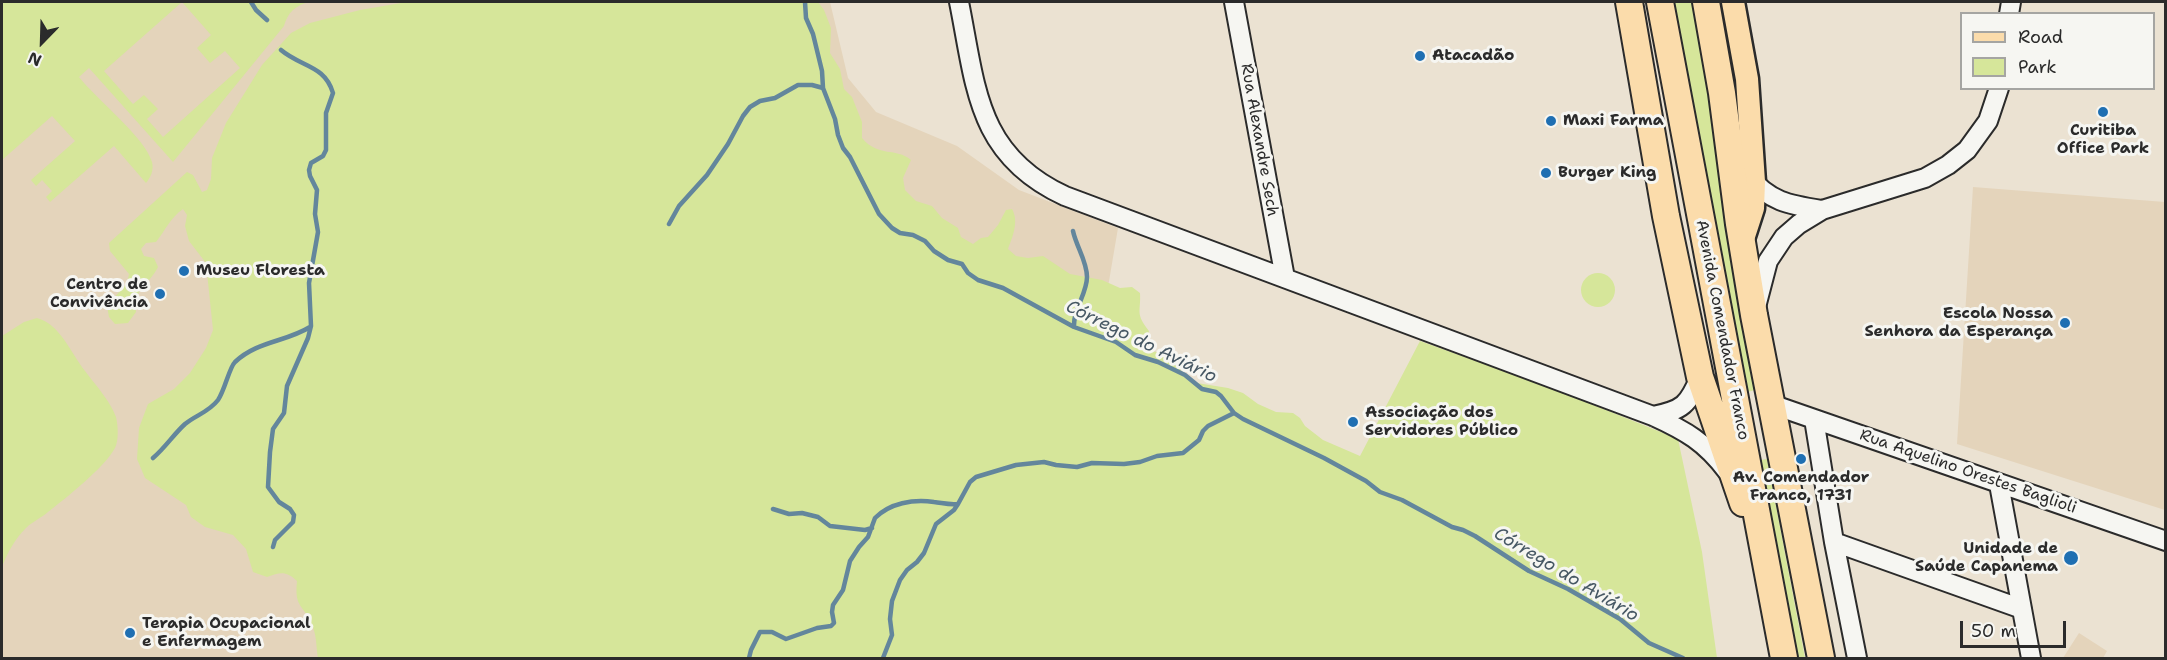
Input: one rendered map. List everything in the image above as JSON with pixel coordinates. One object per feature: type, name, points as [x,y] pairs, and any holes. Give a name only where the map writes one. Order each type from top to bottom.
[{"type":"highway","points":[[1629,2],[1649,109],[1660,188],[1700,377],[1735,482],[1765,554]]},
{"type":"highway","name":"Avenida Comendador Franco","points":[[1660,2],[1784,658]]},
{"type":"highway","name":"Avenida Comendador Franco","points":[[1706,2],[1721,83],[1754,315],[1821,658]]},
{"type":"highway","points":[[1683,294],[1692,257],[1690,160]]},
{"type":"main road","name":"Avenida Comendador Franco","points":[[1733,2],[1747,79],[1754,183],[1753,208],[1742,242]]},
{"type":"street","points":[[959,2],[983,111],[989,128],[1000,145],[1024,172],[1049,189],[1653,416],[1701,442],[1717,458],[1735,482]]},
{"type":"street","name":"Rua Alexandre Sech","points":[[1234,2],[1285,278]]},
{"type":"street","points":[[1754,315],[1764,274],[1773,251],[1784,237],[1799,224],[1822,210],[1925,178],[1948,165],[1967,150],[1988,121],[1998,90]]},
{"type":"street","points":[[1730,154],[1754,183],[1770,197],[1792,205],[1822,210]]},
{"type":"street","points":[[1653,416],[1684,407],[1692,397],[1700,377]]},
{"type":"street","name":"Rua Aquelino Orestes Baglioli","points":[[1771,404],[2166,541]]},
{"type":"street","points":[[1814,418],[1834,542],[1857,658]]},
{"type":"street","points":[[1999,484],[2031,658]]},
{"type":"street","points":[[1834,542],[2022,609]]},
{"type":"shaded area","points":[[2,2],[830,2],[848,78],[876,112],[957,146],[1019,190],[1118,228],[1107,293],[1224,433],[1081,658],[2,658]]},
{"type":"shaded area","name":"Escola Nossa Senhora da Esperança","points":[[1973,187],[2165,202],[2165,510],[1957,444]]},
{"type":"shaded area","points":[[2079,633],[2107,651],[2103,658],[2063,658]]},
{"type":"green space","points":[[2,2],[182,2],[309,2],[300,5],[290,13],[284,26],[173,162],[89,68],[79,77],[148,152],[153,168],[146,183],[114,146],[50,202],[46,197],[52,191],[42,180],[36,186],[31,180],[75,141],[52,116],[2,160]],"holes":[[[182,2],[211,35],[197,48],[210,63],[225,51],[240,68],[163,137],[147,119],[158,109],[144,95],[133,104],[104,71]]]},
{"type":"green space","points":[[407,2],[818,2],[831,28],[830,53],[840,69],[844,89],[852,97],[862,122],[862,138],[875,148],[905,156],[911,160],[903,178],[905,190],[916,201],[932,206],[942,218],[958,228],[961,237],[973,244],[981,238],[988,237],[1006,210],[1012,209],[1015,224],[1008,249],[1016,256],[1028,258],[1043,256],[1070,274],[1102,280],[1120,288],[1132,287],[1140,293],[1140,313],[1149,331],[1147,344],[1150,351],[1161,353],[1173,361],[1186,376],[1197,383],[1228,388],[1243,393],[1258,404],[1276,412],[1293,413],[1323,440],[1360,456],[1420,341],[1549,387],[1678,439],[1702,552],[1717,658],[318,658],[314,629],[298,602],[297,581],[286,574],[267,577],[253,572],[246,549],[233,535],[205,527],[191,517],[186,505],[145,478],[137,459],[139,428],[148,404],[174,389],[190,373],[206,348],[213,330],[206,263],[189,241],[185,226],[187,215],[183,209],[171,220],[156,242],[146,243],[141,249],[144,256],[154,258],[158,267],[139,292],[136,312],[128,323],[115,324],[109,317],[107,306],[127,283],[129,274],[110,251],[109,243],[187,172],[193,175],[202,192],[207,190],[211,179],[212,158],[226,123],[262,65],[291,33],[310,23],[360,10]]},
{"type":"green space","points":[[1670,2],[1694,2],[1755,390],[1740,394]]},
{"type":"green space","points":[[1598,273],[1610,278],[1615,290],[1610,302],[1598,307],[1586,302],[1581,290],[1586,278]]},
{"type":"green space","points":[[37,318],[45,321],[59,333],[114,411],[118,428],[117,441],[110,456],[94,473],[65,499],[28,526],[12,546],[2,567],[2,336],[24,322]]},
{"type":"green space","points":[[1767,459],[1805,658],[1793,658],[1755,461]]},
{"type":"waterway","points":[[251,2],[267,20]]},
{"type":"waterway","name":"Córrego do Aviário","points":[[805,2],[806,18],[813,34],[822,71],[823,88],[843,148],[850,157],[879,214],[892,228],[925,241],[934,251],[948,260],[962,264],[968,273],[978,280],[1003,288],[1074,327],[1116,342],[1135,355],[1158,362],[1185,375],[1202,389],[1216,392],[1234,413],[1243,419],[1324,458],[1366,481],[1380,492],[1402,500],[1452,527],[1475,536],[1529,571],[1568,589],[1620,619],[1649,643],[1683,658]]},
{"type":"waterway","points":[[273,547],[275,540],[293,522],[294,515],[290,509],[279,502],[268,487],[270,452],[273,429],[284,413],[287,386],[311,326],[309,283],[318,232],[315,214],[317,190],[309,170],[311,163],[323,156],[326,150],[326,113],[333,93],[324,77],[312,67],[281,50]]},
{"type":"waterway","points":[[669,224],[679,206],[707,175],[750,107],[760,101],[775,98],[798,85],[823,88]]},
{"type":"waterway","points":[[1073,231],[1087,277],[1074,327]]},
{"type":"waterway","points":[[153,458],[185,424],[211,408],[218,400],[235,362],[253,350],[310,327]]},
{"type":"waterway","points":[[749,658],[760,632],[772,632],[786,639],[817,628],[831,626],[834,623],[833,605],[843,590],[850,561],[868,537],[875,518],[888,509],[902,503],[918,501],[958,504],[970,482],[976,477],[1016,465],[1044,462],[1077,467],[1092,463],[1124,464],[1140,462],[1157,456],[1183,453],[1199,440],[1208,426],[1234,413]]},
{"type":"waterway","points":[[883,658],[892,635],[890,619],[892,601],[900,580],[924,553],[936,524],[958,504]]},
{"type":"waterway","points":[[773,509],[789,514],[802,513],[818,517],[830,526],[865,530],[872,528]]},
{"type":"place","name":"Atacadão","points":[[1420,56]]},
{"type":"place","name":"Curitiba Office Park","points":[[2103,112]]},
{"type":"place","name":"Maxi Farma","points":[[1551,121]]},
{"type":"place","name":"Burger King","points":[[1546,173]]},
{"type":"place","name":"Museu Floresta","points":[[184,271]]},
{"type":"place","name":"Centro de Convivência","points":[[160,294]]},
{"type":"place","name":"Escola Nossa Senhora da Esperança","points":[[2065,323]]},
{"type":"place","name":"Associação dos Servidores Público","points":[[1353,422]]},
{"type":"place","name":"Av. Comendador Franco, 1731","points":[[1801,459]]},
{"type":"place","name":"Unidade de Saúde Capanema","points":[[2071,558]]},
{"type":"place","name":"Terapia Ocupacional e Enfermagem","points":[[130,633]]}]
